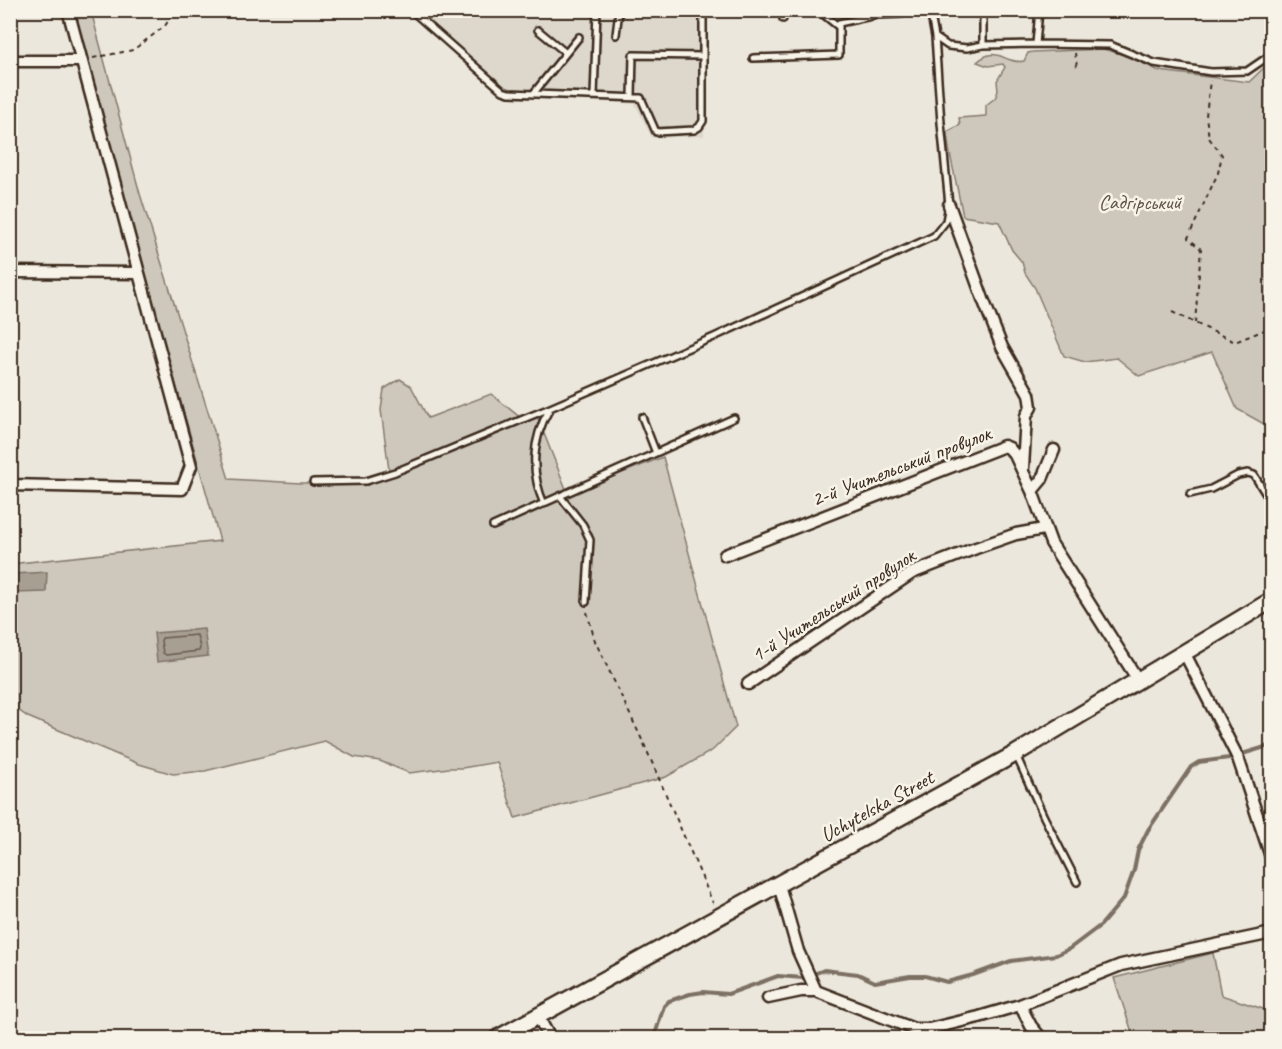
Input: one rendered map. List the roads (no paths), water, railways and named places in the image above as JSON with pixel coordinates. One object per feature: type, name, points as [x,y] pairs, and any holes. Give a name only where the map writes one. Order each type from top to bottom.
[{"type":"main road","name":"Uchytelska Street","points":[[498,1038],[1015,754],[1272,600]]},
{"type":"street","points":[[10,485],[182,489],[190,466],[68,10]]},
{"type":"street","points":[[10,61],[81,60]]},
{"type":"street","points":[[949,205],[1002,347],[1029,394],[1031,407],[1026,416],[1023,471]]},
{"type":"street","points":[[10,272],[138,273]]},
{"type":"street","name":"2-й Учительський провулок","points":[[725,555],[1004,446],[1010,448],[1016,455],[1032,491],[1044,529],[1056,551],[1138,680]]},
{"type":"street","points":[[1032,491],[1042,479],[1054,450]]},
{"type":"street","name":"1-й Учительський провулок","points":[[748,684],[912,573],[936,562],[1016,534],[1044,529]]},
{"type":"street","points":[[1184,652],[1237,756],[1272,860]]},
{"type":"street","points":[[779,885],[798,951],[816,991]]},
{"type":"street","points":[[768,998],[801,991],[816,991],[914,1029],[929,1029],[1020,1005],[1121,965],[1272,933]]},
{"type":"street","points":[[1020,1005],[1031,1026],[1041,1038]]},
{"type":"street","points":[[537,1015],[550,1038]]},
{"type":"lane","points":[[411,10],[503,91],[641,98],[656,132],[694,130],[703,121],[703,10]]},
{"type":"lane","points":[[594,96],[597,10]]},
{"type":"lane","points":[[616,35],[619,10]]},
{"type":"lane","points":[[783,10],[783,19]]},
{"type":"lane","points":[[818,10],[839,27]]},
{"type":"lane","points":[[753,58],[839,55],[838,23],[876,15],[901,14],[918,10]]},
{"type":"lane","points":[[313,482],[366,481],[380,478],[714,337],[926,241],[941,228],[949,214],[935,37],[930,10]]},
{"type":"lane","points":[[1036,44],[1039,10]]},
{"type":"lane","points":[[983,20],[983,45]]},
{"type":"lane","points":[[695,26],[703,26]]},
{"type":"lane","points":[[538,30],[566,53]]},
{"type":"lane","points":[[533,94],[579,37]]},
{"type":"lane","points":[[935,37],[948,46],[967,48],[983,45],[1110,45],[1154,63],[1211,72],[1247,71],[1272,54]]},
{"type":"lane","points":[[632,97],[633,55],[703,56]]},
{"type":"lane","points":[[544,504],[539,493],[535,461],[540,426],[550,408]]},
{"type":"lane","points":[[642,417],[656,453]]},
{"type":"lane","points":[[493,526],[734,418]]},
{"type":"lane","points":[[1190,494],[1211,489],[1238,475],[1248,473],[1254,475],[1272,504]]},
{"type":"lane","points":[[560,496],[583,525],[590,540],[586,602]]},
{"type":"lane","points":[[1015,754],[1077,882]]},
{"type":"water","points":[[47,572],[46,592],[13,593],[14,574]]},
{"type":"water","points":[[204,629],[208,656],[157,662],[154,633]]},
{"type":"waterway","points":[[654,1038],[664,1006],[669,1001],[690,994],[703,992],[728,994],[778,976],[803,978],[824,970],[858,974],[875,982],[910,976],[925,976],[947,982],[1011,961],[1056,955],[1069,949],[1101,925],[1124,898],[1138,850],[1148,830],[1191,767],[1199,762],[1229,758],[1272,745]]},
{"type":"park label","name":"Садгірський","points":[[1140,202]]}]
